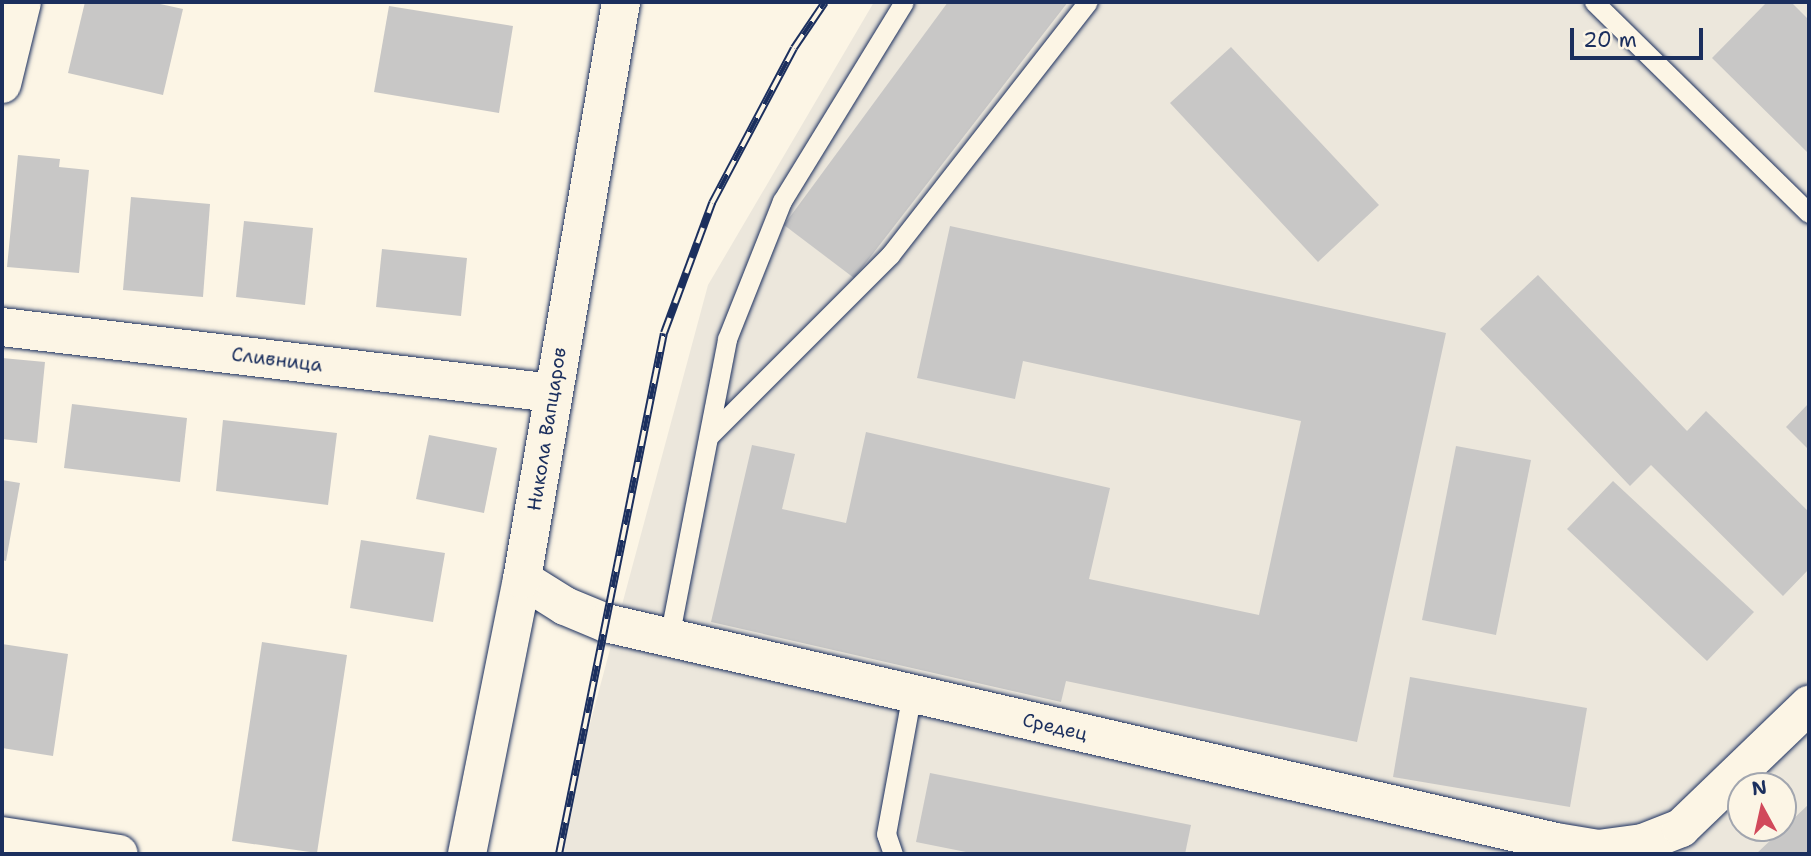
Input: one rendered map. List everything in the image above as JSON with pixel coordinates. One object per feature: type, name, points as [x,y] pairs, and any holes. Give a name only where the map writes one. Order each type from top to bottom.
[{"type":"street","points":[[2,84],[22,2]]},
{"type":"street","name":"Никола Вапцаров","points":[[467,854],[522,579],[621,2]]},
{"type":"street","name":"Сливница","points":[[2,327],[552,393]]},
{"type":"street","name":"Средец","points":[[522,579],[565,606],[606,623],[1554,848],[1598,849],[1678,841]]},
{"type":"street","points":[[1678,841],[1809,705]]},
{"type":"street","points":[[2,836],[119,854]]},
{"type":"lane","points":[[669,638],[727,339],[782,201],[904,2]]},
{"type":"lane","points":[[710,435],[890,255],[1088,2]]},
{"type":"lane","points":[[1594,2],[1809,213]]},
{"type":"lane","points":[[893,854],[887,834],[912,694]]},
{"type":"shaded area","points":[[874,2],[1809,2],[1809,854],[555,854],[708,285]]},
{"type":"building","points":[[85,2],[151,2],[183,9],[163,95],[68,73]]},
{"type":"building","points":[[948,2],[1068,2],[854,278],[784,225]]},
{"type":"building","points":[[1767,2],[1791,2],[1809,20],[1809,154],[1712,58]]},
{"type":"building","points":[[389,6],[513,26],[499,113],[374,92]]},
{"type":"building","points":[[1231,47],[1379,205],[1318,262],[1170,103]]},
{"type":"building","points":[[18,155],[60,159],[59,167],[89,170],[79,273],[7,267]]},
{"type":"building","points":[[131,197],[210,204],[203,297],[123,290]]},
{"type":"building","points":[[244,221],[313,228],[305,305],[236,297]]},
{"type":"building","points":[[950,226],[1446,333],[1357,742],[1066,681],[1061,702],[711,622],[752,445],[795,454],[782,509],[846,523],[866,432],[1110,488],[1089,579],[1259,615],[1301,421],[1023,361],[1015,399],[917,378]]},
{"type":"building","points":[[382,249],[467,258],[461,316],[376,307]]},
{"type":"building","points":[[1538,275],[1687,431],[1706,411],[1809,512],[1809,569],[1783,596],[1651,465],[1630,486],[1480,329]]},
{"type":"building","points":[[2,358],[45,362],[37,443],[2,439]]},
{"type":"building","points":[[1809,403],[1809,450],[1786,427]]},
{"type":"building","points":[[72,404],[187,418],[180,482],[64,468]]},
{"type":"building","points":[[223,420],[337,433],[328,505],[216,491]]},
{"type":"building","points":[[429,435],[497,448],[484,513],[416,499]]},
{"type":"building","points":[[1456,446],[1531,460],[1496,635],[1422,620]]},
{"type":"building","points":[[2,480],[20,483],[6,561],[2,560]]},
{"type":"building","points":[[1613,481],[1754,612],[1707,661],[1567,529]]},
{"type":"building","points":[[361,540],[445,553],[433,622],[350,608]]},
{"type":"building","points":[[262,642],[347,655],[317,853],[232,841]]},
{"type":"building","points":[[2,644],[68,654],[53,756],[2,748]]},
{"type":"building","points":[[1410,677],[1587,708],[1570,807],[1393,777]]},
{"type":"building","points":[[930,773],[1191,825],[1185,854],[976,854],[916,842]]},
{"type":"building","points":[[1809,804],[1809,854],[1756,854],[1769,842],[1797,842],[1797,815]]},
{"type":"railway","points":[[559,854],[664,333],[712,203],[794,48],[825,2]]}]
